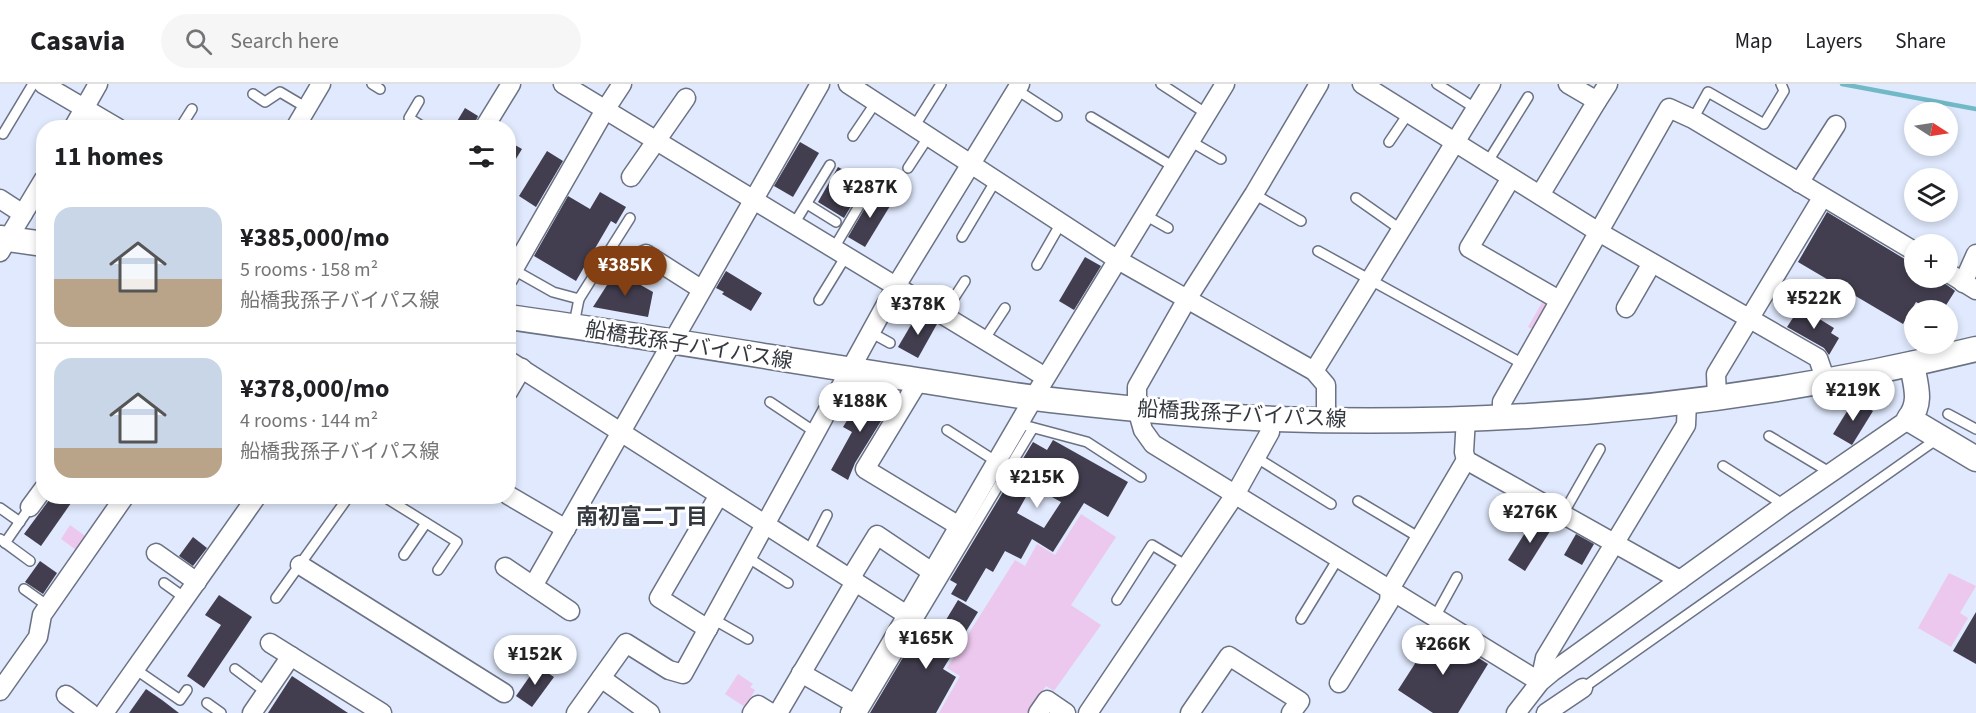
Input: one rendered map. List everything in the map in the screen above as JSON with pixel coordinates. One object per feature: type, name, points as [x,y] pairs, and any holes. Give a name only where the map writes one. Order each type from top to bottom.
[{"type":"street","points":[[43,84],[104,120]]},
{"type":"street","points":[[77,120],[98,84]]},
{"type":"street","points":[[300,120],[321,84]]},
{"type":"street","points":[[489,120],[511,84]]},
{"type":"street","points":[[563,84],[1037,372]]},
{"type":"street","points":[[516,265],[622,84]]},
{"type":"street","points":[[533,586],[820,84]]},
{"type":"street","points":[[848,84],[870,93],[922,132],[1118,261],[1314,371],[1326,385],[1326,420]]},
{"type":"street","points":[[801,673],[856,710],[907,615],[959,526],[997,462],[1026,426],[1035,398],[1225,84]]},
{"type":"street","points":[[1320,84],[1187,299],[1137,387],[1137,409],[1143,430],[1154,444],[1540,682]]},
{"type":"street","points":[[1314,371],[1491,84]]},
{"type":"street","points":[[1568,84],[1597,101]]},
{"type":"street","points":[[1540,195],[1608,84]]},
{"type":"street","points":[[1367,85],[1408,114],[1597,231],[1818,358],[1826,381]]},
{"type":"street","points":[[576,713],[626,643],[669,670],[683,674],[896,286],[1019,87]]},
{"type":"street","points":[[630,177],[686,98]]},
{"type":"street","points":[[1502,417],[1502,402],[1522,364],[1669,108],[1693,119],[1904,245]]},
{"type":"street","points":[[1799,183],[1836,125]]},
{"type":"street","points":[[1510,178],[1469,248],[1559,300]]},
{"type":"street","points":[[3,243],[36,192]]},
{"type":"street","points":[[1717,397],[1716,374],[1822,198]]},
{"type":"street","points":[[0,199],[23,214]]},
{"type":"street","points":[[3,243],[36,244]]},
{"type":"street","points":[[646,254],[701,289]]},
{"type":"street","points":[[1970,286],[1976,254]]},
{"type":"street","points":[[1626,308],[1652,262]]},
{"type":"street","name":"船橋我孫子バイパス線","points":[[516,318],[1035,398],[1137,409],[1326,420],[1502,417],[1687,402],[1826,381],[1976,349]]},
{"type":"street","points":[[1540,682],[1784,505],[1909,419],[1915,411],[1918,400],[1912,364]]},
{"type":"street","points":[[516,365],[907,615]]},
{"type":"street","points":[[919,380],[865,469],[959,526]]},
{"type":"street","points":[[1525,710],[1540,682],[1545,658],[1686,425],[1687,402]]},
{"type":"street","points":[[1088,713],[1236,493],[1270,432],[1270,418]]},
{"type":"street","points":[[1339,683],[1389,602],[1390,589],[1466,460],[1464,452],[1466,418]]},
{"type":"street","points":[[1909,419],[1976,459]]},
{"type":"street","points":[[1466,460],[1680,580]]},
{"type":"street","points":[[711,624],[659,598],[719,495]]},
{"type":"street","points":[[25,514],[36,499]]},
{"type":"street","points":[[516,500],[566,529]]},
{"type":"street","points":[[0,691],[38,636],[42,615],[119,504]]},
{"type":"street","points":[[104,713],[249,504]]},
{"type":"street","points":[[778,713],[855,582],[853,574],[877,535],[932,572]]},
{"type":"street","points":[[156,553],[197,582]]},
{"type":"street","points":[[300,565],[504,693]]},
{"type":"street","points":[[505,567],[570,610]]},
{"type":"street","points":[[270,643],[382,713]]},
{"type":"street","points":[[252,713],[291,656]]},
{"type":"street","points":[[1190,713],[1229,656],[1300,701],[1291,713]]},
{"type":"street","points":[[601,678],[650,713]]},
{"type":"street","points":[[1546,713],[1583,688]]},
{"type":"street","points":[[66,695],[90,713]]},
{"type":"street","points":[[1038,713],[1047,700],[1066,713]]},
{"type":"street","points":[[752,713],[758,705],[771,713]]},
{"type":"lane","points":[[3,134],[33,84]]},
{"type":"lane","points":[[908,168],[941,84]]},
{"type":"lane","points":[[1161,84],[1207,114]]},
{"type":"lane","points":[[1437,84],[1475,108]]},
{"type":"lane","points":[[1693,119],[1708,92],[1764,124],[1784,91],[1781,84]]},
{"type":"lane","points":[[1019,87],[1057,116]]},
{"type":"lane","points":[[253,94],[265,102],[280,92],[307,108]]},
{"type":"lane","points":[[853,136],[870,93]]},
{"type":"lane","points":[[1487,163],[1528,97]]},
{"type":"lane","points":[[412,120],[409,118],[419,101]]},
{"type":"lane","points":[[185,120],[192,109]]},
{"type":"lane","points":[[1389,142],[1408,114]]},
{"type":"lane","points":[[1091,117],[1174,167]]},
{"type":"lane","points":[[1190,141],[1221,159]]},
{"type":"lane","points":[[794,224],[830,165]]},
{"type":"lane","points":[[962,237],[996,180]]},
{"type":"lane","points":[[819,300],[869,189]]},
{"type":"lane","points":[[1254,194],[1301,221]]},
{"type":"lane","points":[[1356,198],[1400,229]]},
{"type":"lane","points":[[807,204],[836,222]]},
{"type":"lane","points":[[1145,215],[1168,228]]},
{"type":"lane","points":[[573,327],[579,299],[630,218]]},
{"type":"lane","points":[[1037,265],[1061,223]]},
{"type":"lane","points":[[1318,251],[1522,364]]},
{"type":"lane","points":[[516,276],[553,292],[579,299]]},
{"type":"lane","points":[[943,315],[965,281]]},
{"type":"lane","points":[[984,340],[1005,308]]},
{"type":"lane","points":[[870,332],[890,344]]},
{"type":"lane","points":[[770,402],[815,432]]},
{"type":"lane","points":[[1948,414],[1976,429]]},
{"type":"lane","points":[[856,710],[1026,426],[1087,442],[1141,477]]},
{"type":"lane","points":[[947,430],[997,462]]},
{"type":"lane","points":[[1769,436],[1831,473]]},
{"type":"lane","points":[[1583,688],[1941,437]]},
{"type":"lane","points":[[1563,514],[1600,449]]},
{"type":"lane","points":[[1257,458],[1331,504]]},
{"type":"lane","points":[[1723,466],[1784,505]]},
{"type":"lane","points":[[1358,501],[1420,538]]},
{"type":"lane","points":[[276,598],[343,504]]},
{"type":"lane","points":[[395,504],[457,542],[438,570]]},
{"type":"lane","points":[[0,508],[25,514],[2,541],[30,561]]},
{"type":"lane","points":[[808,552],[827,515]]},
{"type":"lane","points":[[404,555],[426,524]]},
{"type":"lane","points":[[1117,600],[1152,545],[1187,566]]},
{"type":"lane","points":[[747,557],[788,583]]},
{"type":"lane","points":[[1301,619],[1339,557]]},
{"type":"lane","points":[[1435,617],[1457,577]]},
{"type":"lane","points":[[164,583],[185,598]]},
{"type":"lane","points":[[24,589],[48,606]]},
{"type":"lane","points":[[711,624],[748,639]]},
{"type":"lane","points":[[135,669],[180,700],[187,690]]},
{"type":"lane","points":[[235,669],[266,692]]},
{"type":"lane","points":[[207,704],[221,713]]},
{"type":"shaded area","points":[[1544,299],[1550,307],[1536,331],[1528,327]]},
{"type":"shaded area","points":[[1081,514],[1116,537],[1071,605],[1101,625],[1054,691],[1046,686],[1027,713],[939,713],[960,676],[947,668],[1015,560],[1025,566],[1037,544],[1055,555]]},
{"type":"shaded area","points":[[70,525],[88,538],[79,552],[61,539]]},
{"type":"shaded area","points":[[1949,573],[1976,586],[1960,613],[1968,618],[1951,647],[1918,628]]},
{"type":"shaded area","points":[[738,674],[753,684],[750,687],[755,690],[745,707],[725,694]]},
{"type":"building","points":[[465,108],[478,116],[476,120],[458,120]]},
{"type":"building","points":[[800,142],[819,153],[793,197],[774,186]]},
{"type":"building","points":[[516,146],[522,149],[516,159]]},
{"type":"building","points":[[547,151],[563,161],[536,207],[519,196]]},
{"type":"building","points":[[838,167],[862,180],[864,184],[844,218],[818,202]]},
{"type":"building","points":[[875,191],[893,201],[865,247],[848,237]]},
{"type":"building","points":[[600,192],[626,207],[616,224],[611,221],[576,281],[534,256],[568,196],[590,209]]},
{"type":"building","points":[[1827,212],[1904,259],[1904,288],[1951,288],[1955,291],[1949,300],[1904,300],[1903,324],[1798,262]]},
{"type":"building","points":[[1085,257],[1101,266],[1074,310],[1059,301]]},
{"type":"building","points":[[616,271],[653,292],[648,317],[593,307]]},
{"type":"building","points":[[726,271],[762,293],[751,311],[716,288]]},
{"type":"building","points":[[1800,307],[1834,328],[1831,333],[1839,338],[1829,355],[1824,348],[1787,327]]},
{"type":"building","points":[[918,313],[937,324],[918,358],[898,347]]},
{"type":"building","points":[[862,396],[874,404],[878,397],[891,405],[855,463],[848,480],[831,470],[852,432],[843,427]]},
{"type":"building","points":[[1854,400],[1873,411],[1852,445],[1833,434]]},
{"type":"building","points":[[1053,440],[1128,482],[1108,517],[1084,503],[1053,552],[1032,539],[1021,559],[1005,551],[993,572],[986,568],[966,602],[951,594],[957,584],[950,580],[1033,442],[1047,450]],"holes":[[[1032,486],[1061,502],[1044,528],[1017,513]]]},
{"type":"building","points":[[46,504],[70,504],[41,546],[24,534]]},
{"type":"building","points":[[1535,517],[1552,528],[1525,571],[1508,560]]},
{"type":"building","points":[[1576,534],[1594,544],[1582,565],[1564,555]]},
{"type":"building","points":[[193,537],[207,548],[193,566],[179,556]]},
{"type":"building","points":[[40,561],[57,573],[43,594],[25,582]]},
{"type":"building","points":[[219,595],[252,617],[204,688],[187,676],[221,625],[205,615]]},
{"type":"building","points":[[958,600],[978,612],[943,669],[956,677],[936,713],[870,713],[908,649],[923,658]]},
{"type":"building","points":[[1976,612],[1976,664],[1953,651]]},
{"type":"building","points":[[1436,631],[1488,664],[1458,713],[1433,713],[1398,690]]},
{"type":"building","points":[[537,666],[554,677],[532,707],[516,696]]},
{"type":"building","points":[[292,676],[348,713],[268,713]]},
{"type":"building","points":[[146,689],[162,700],[179,713],[129,713]]},
{"type":"waterway","points":[[1842,84],[1976,109]]},
{"type":"district","name":"南初富二丁目","points":[[642,516]]}]
